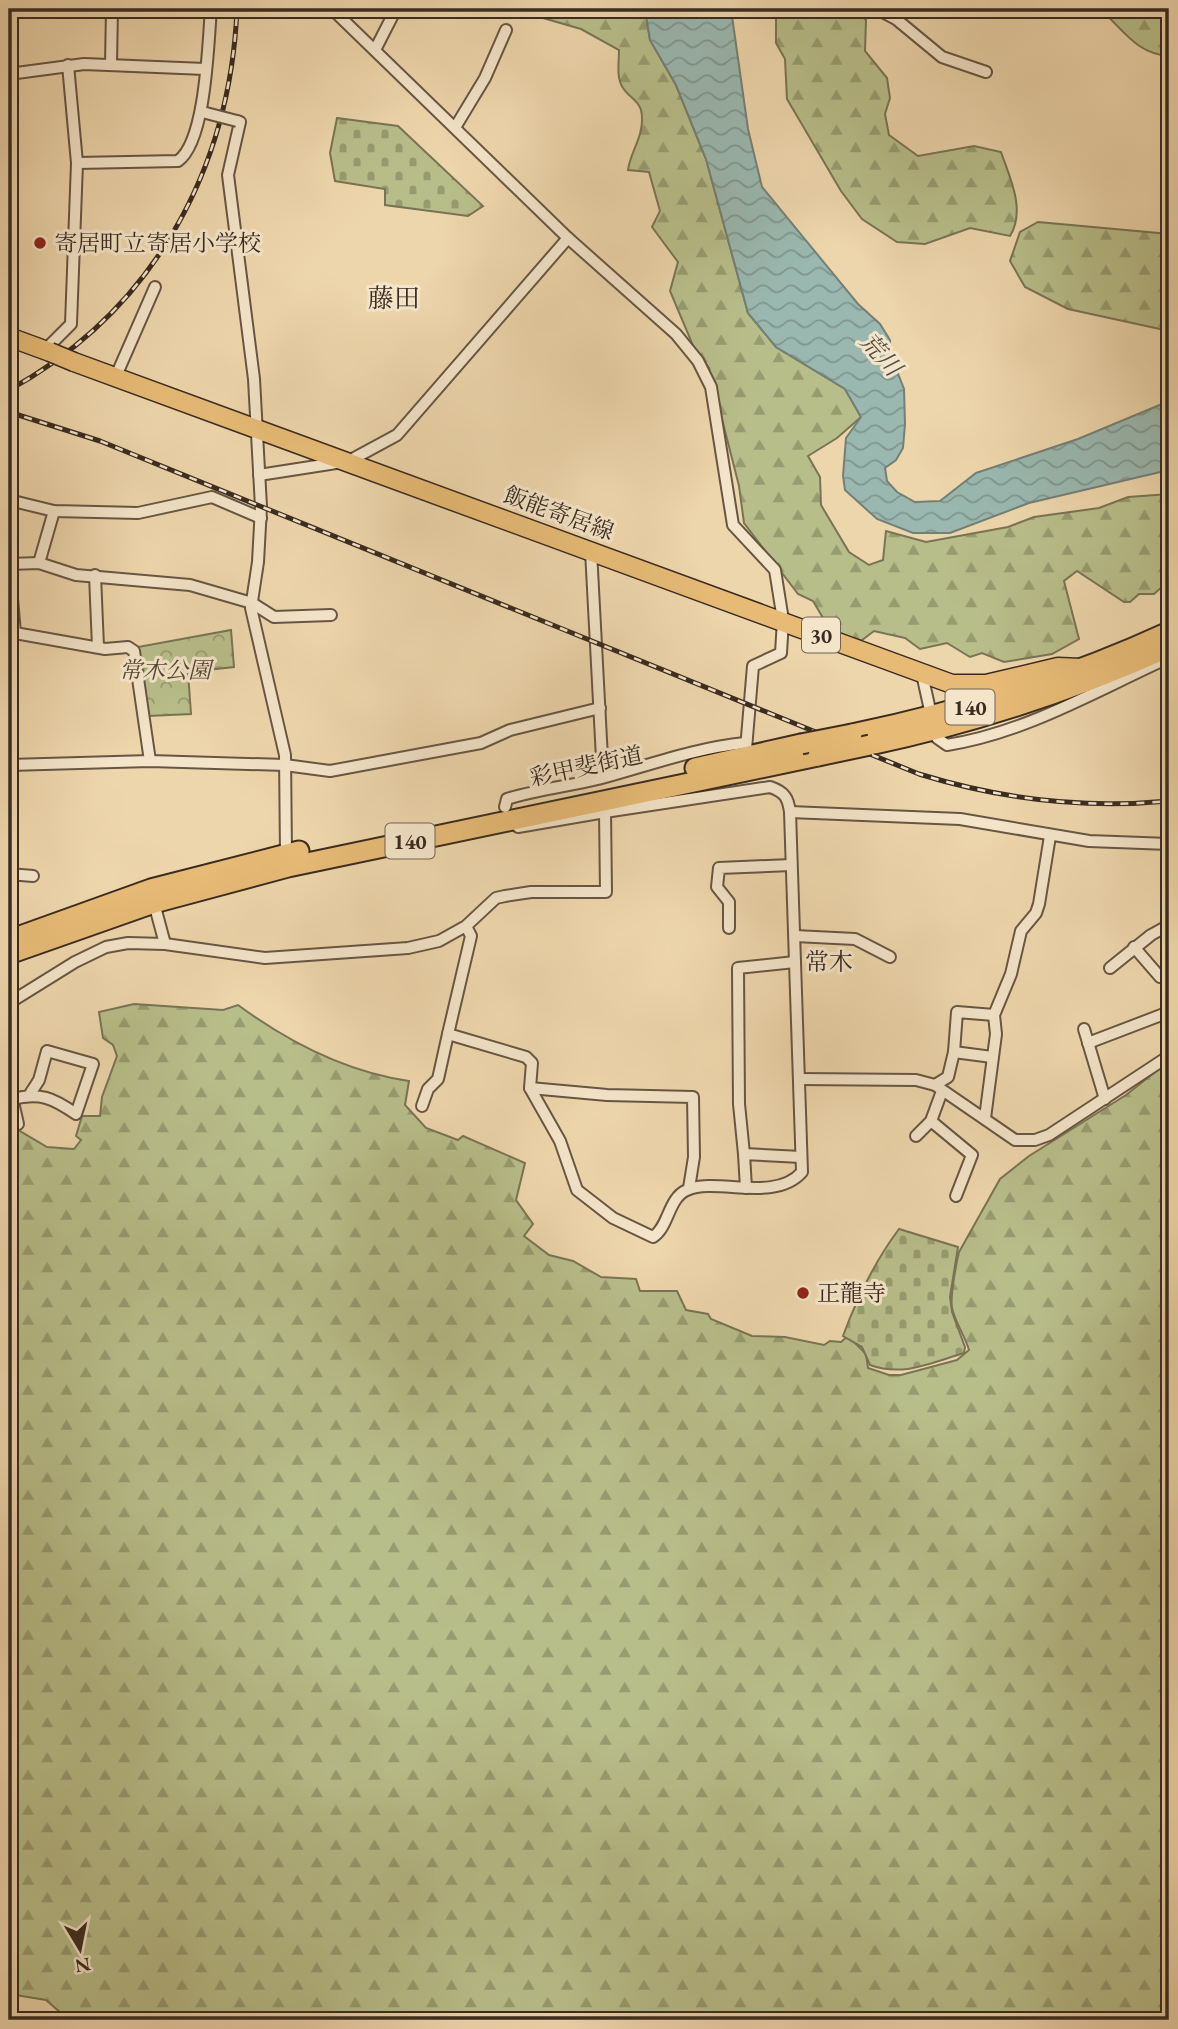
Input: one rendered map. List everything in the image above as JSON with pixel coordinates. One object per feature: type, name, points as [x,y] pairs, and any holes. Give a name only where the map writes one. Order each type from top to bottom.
[{"type":"highway","name":"彩甲斐街道","points":[[9,940],[151,889],[286,854],[818,756],[996,714],[1165,645]]},
{"type":"highway","name":"彩甲斐街道","points":[[9,954],[154,903],[288,867],[801,744],[972,707],[1088,675]]},
{"type":"main road","name":"飯能寄居線","points":[[9,337],[952,684],[971,685],[1058,667],[1088,675]]},
{"type":"street","points":[[111,64],[112,9]]},
{"type":"street","points":[[77,163],[178,161],[188,154],[203,112],[211,9]]},
{"type":"street","points":[[332,9],[456,126],[568,238],[676,334],[707,375],[727,473],[733,525],[775,569],[783,620],[781,653],[753,666],[745,746],[672,757],[603,777],[523,794],[507,799],[505,814],[514,828],[752,784],[782,791],[788,799],[790,812],[802,1172],[788,1184],[747,1188],[690,1188],[676,1199],[659,1233],[653,1237],[613,1218],[577,1190],[560,1141],[530,1088],[532,1063],[526,1057],[448,1034]]},
{"type":"street","points":[[375,50],[396,9]]},
{"type":"street","points":[[877,9],[896,19],[942,57],[986,72]]},
{"type":"street","points":[[456,126],[485,78],[506,30]]},
{"type":"street","points":[[9,74],[68,65],[111,64],[205,69]]},
{"type":"street","points":[[48,351],[71,324],[77,163],[68,65]]},
{"type":"street","points":[[203,112],[240,122],[228,175],[254,379],[261,518],[252,603],[285,765],[286,854]]},
{"type":"street","points":[[259,475],[349,461],[397,435],[416,417],[568,238]]},
{"type":"street","points":[[116,376],[155,287]]},
{"type":"street","points":[[9,500],[54,512],[138,513],[212,498],[261,518]]},
{"type":"street","points":[[39,563],[54,512]]},
{"type":"street","points":[[591,551],[603,777]]},
{"type":"street","points":[[150,761],[134,650],[128,647],[98,647],[15,633],[9,564],[39,563],[76,575],[190,585],[252,603],[274,617],[331,615]]},
{"type":"street","points":[[95,575],[98,647]]},
{"type":"street","points":[[937,738],[947,745],[1004,731],[1064,708],[1165,645],[1169,677]]},
{"type":"street","points":[[922,674],[930,710]]},
{"type":"street","points":[[9,766],[150,761],[285,765],[330,771],[481,743],[510,730],[600,708]]},
{"type":"street","points":[[9,1003],[106,947],[128,943],[165,944],[265,958],[296,958],[417,946],[439,941],[466,926],[496,898],[531,892],[606,891],[605,812]]},
{"type":"street","points":[[790,812],[960,819],[1050,836],[1169,844]]},
{"type":"street","points":[[985,1118],[996,1034],[994,1015],[1011,974],[1021,931],[1036,913],[1039,904],[1050,836]]},
{"type":"street","points":[[730,928],[729,902],[717,887],[719,868],[790,865]]},
{"type":"street","points":[[9,874],[33,876]]},
{"type":"street","points":[[154,903],[165,944]]},
{"type":"street","points":[[1110,968],[1134,947],[1169,925]]},
{"type":"street","points":[[422,1106],[428,1089],[438,1079],[471,936],[466,926]]},
{"type":"street","points":[[795,936],[855,939],[890,957]]},
{"type":"street","points":[[1134,947],[1160,977],[1169,978]]},
{"type":"street","points":[[747,1188],[739,1104],[738,968],[795,962]]},
{"type":"street","points":[[916,1136],[931,1121],[938,1088],[948,1077],[954,1052],[957,1012],[994,1015]]},
{"type":"street","points":[[1088,1043],[1169,1012]]},
{"type":"street","points":[[1084,1029],[1105,1099]]},
{"type":"street","points":[[12,1099],[30,1094],[48,1096],[76,1114],[93,1064],[47,1051],[39,1080],[30,1094]]},
{"type":"street","points":[[954,1052],[992,1057]]},
{"type":"street","points":[[800,1079],[916,1080],[938,1088],[1015,1140],[1035,1140],[1049,1135],[1169,1056]]},
{"type":"street","points":[[9,1084],[18,1124]]},
{"type":"street","points":[[530,1088],[607,1095],[694,1097],[694,1157],[690,1188]]},
{"type":"street","points":[[931,1121],[972,1155],[956,1196]]},
{"type":"street","points":[[744,1154],[802,1157]]},
{"type":"green space","points":[[546,9],[645,9],[650,40],[676,85],[706,159],[748,313],[776,347],[845,389],[861,417],[837,438],[808,456],[820,477],[821,505],[849,552],[869,565],[883,560],[886,531],[926,542],[1008,527],[1034,517],[1099,508],[1128,497],[1169,494],[1169,586],[1164,585],[1154,594],[1139,594],[1130,602],[1124,602],[1077,571],[1064,581],[1079,639],[1052,654],[1004,662],[982,653],[970,657],[947,643],[920,649],[905,638],[874,631],[862,640],[851,642],[829,628],[813,601],[798,594],[744,523],[739,486],[709,368],[694,348],[670,291],[678,262],[652,227],[660,211],[649,172],[628,170],[641,132],[642,112],[619,80],[619,50],[581,29],[543,18]]},
{"type":"green space","points":[[776,9],[854,9],[866,20],[865,51],[887,78],[890,98],[885,114],[889,135],[918,156],[974,146],[1001,152],[1017,205],[1015,226],[1010,236],[970,228],[925,244],[897,242],[862,219],[841,191],[787,99],[785,59],[776,43]]},
{"type":"green space","points":[[1100,9],[1169,9],[1169,56],[1139,46]]},
{"type":"green space","points":[[337,118],[398,126],[483,206],[468,216],[385,205],[385,189],[335,181],[330,153]]},
{"type":"green space","points":[[1038,222],[1169,234],[1169,331],[1068,309],[1025,287],[1010,261],[1020,232]]},
{"type":"green space","name":"常木公園","points":[[231,630],[234,667],[188,672],[191,714],[148,716],[138,647]]},
{"type":"green space","points":[[134,1004],[223,1010],[238,1005],[277,1031],[319,1053],[363,1070],[409,1081],[405,1105],[426,1128],[458,1140],[463,1136],[525,1163],[516,1200],[533,1224],[524,1236],[549,1255],[573,1261],[601,1277],[636,1279],[640,1291],[677,1291],[686,1310],[708,1314],[711,1319],[752,1336],[785,1337],[824,1345],[830,1341],[841,1342],[848,1336],[866,1354],[868,1368],[889,1375],[901,1375],[957,1360],[969,1350],[952,1308],[955,1272],[959,1252],[1000,1179],[1029,1156],[1126,1095],[1169,1061],[1169,2020],[69,2020],[46,2000],[9,1994],[9,1106],[15,1128],[47,1147],[74,1149],[81,1140],[76,1136],[82,1116],[100,1116],[102,1097],[117,1056],[113,1045],[103,1038],[99,1012]]},
{"type":"green space","points":[[899,1229],[958,1247],[950,1297],[952,1312],[965,1347],[964,1353],[940,1361],[894,1370],[870,1365],[862,1347],[843,1336],[867,1280]]},
{"type":"water","name":"荒川","points":[[645,9],[731,9],[748,129],[762,187],[858,304],[880,324],[890,340],[890,353],[904,389],[903,448],[896,460],[885,468],[887,481],[897,492],[915,502],[940,501],[976,473],[1078,439],[1169,401],[1169,470],[1029,503],[950,533],[913,533],[877,519],[845,490],[843,476],[846,438],[861,417],[845,389],[776,347],[748,313],[706,159],[676,85],[650,40]]},
{"type":"railway","points":[[9,390],[60,358],[104,320],[143,277],[174,230],[200,179],[219,125],[231,68],[237,9]]},
{"type":"railway","points":[[9,412],[100,441],[919,774],[980,790],[1042,800],[1105,804],[1169,801]]},
{"type":"place","name":"寄居町立寄居小学校","points":[[40,243]]},
{"type":"place","name":"正龍寺","points":[[803,1293]]},
{"type":"district","name":"藤田","points":[[394,298]]},
{"type":"district","name":"常木","points":[[829,961]]}]
